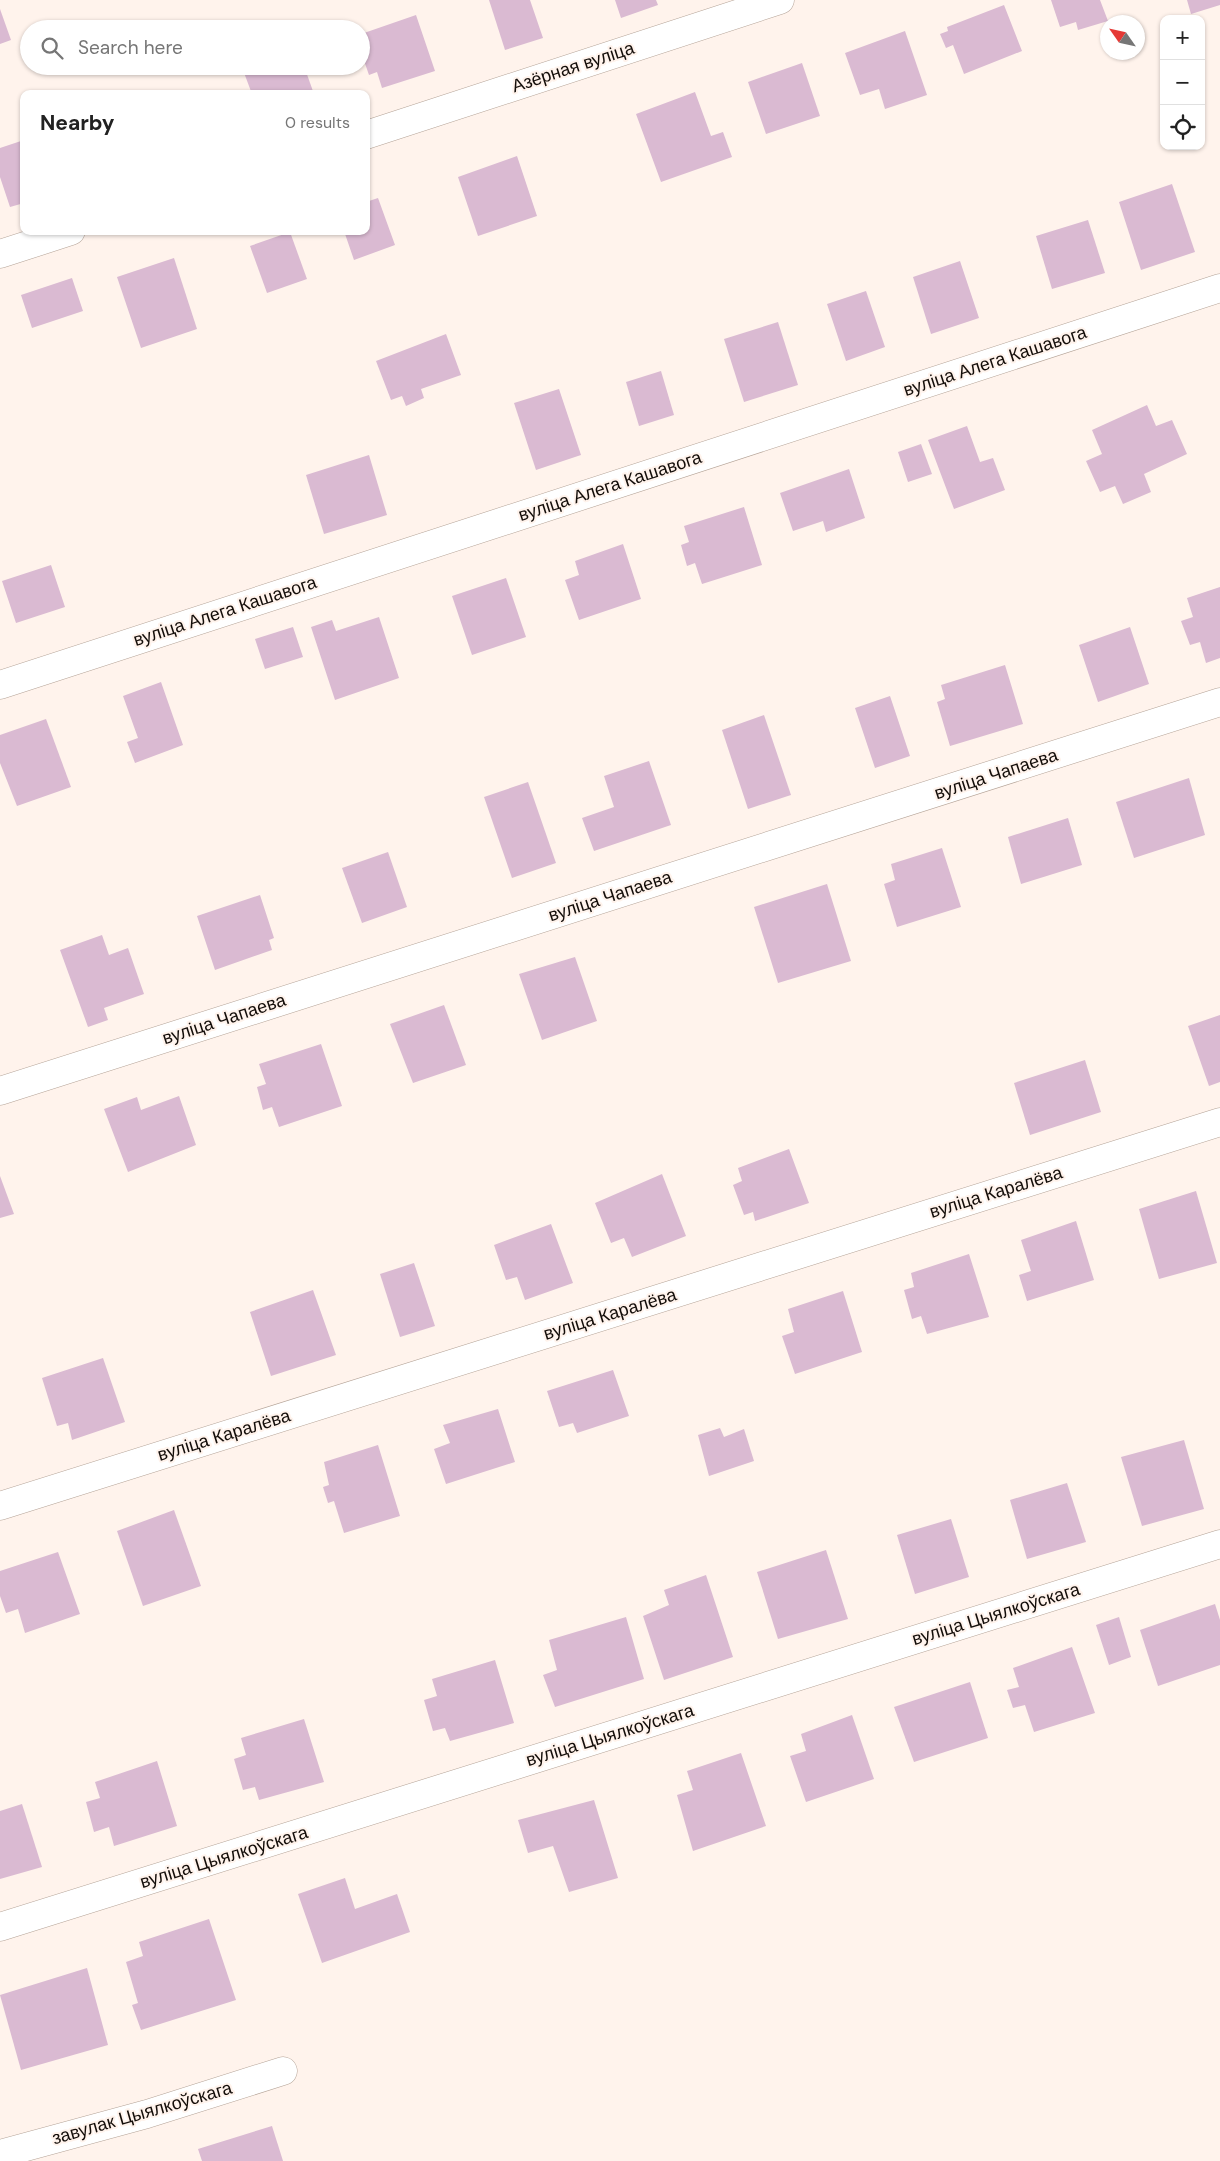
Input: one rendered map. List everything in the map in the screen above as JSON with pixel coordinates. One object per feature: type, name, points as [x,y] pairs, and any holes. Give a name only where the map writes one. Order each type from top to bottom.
[{"type":"street","name":"Азёрная вуліца","points":[[370,134],[780,0]]},
{"type":"street","points":[[0,254],[59,235]]},
{"type":"street","name":"вуліца Алега Кашавога","points":[[0,684],[1220,288]]},
{"type":"street","name":"вуліца Чапаева","points":[[0,1091],[1220,702]]},
{"type":"street","name":"вуліца Каралёва","points":[[0,1506],[1220,1122]]},
{"type":"street","name":"вуліца Цыялкоўскага","points":[[0,1927],[1220,1544]]},
{"type":"street","name":"завулак Цыялкоўскага","points":[[0,2154],[147,2114],[282,2071]]},
{"type":"building","points":[[489,0],[530,0],[543,38],[505,50]]},
{"type":"building","points":[[615,0],[656,0],[658,5],[621,18]]},
{"type":"building","points":[[1051,0],[1100,0],[1106,15],[1100,15],[1100,23],[1078,30],[1076,22],[1060,27]]},
{"type":"building","points":[[1187,0],[1220,0],[1220,5],[1191,14]]},
{"type":"building","points":[[1004,5],[1022,51],[964,74],[953,45],[946,48],[940,34],[948,31],[947,27]]},
{"type":"building","points":[[0,9],[11,40],[0,44]]},
{"type":"building","points":[[416,15],[435,71],[382,88],[377,72],[370,75],[370,31]]},
{"type":"building","points":[[905,31],[927,95],[885,109],[879,89],[860,95],[845,53]]},
{"type":"building","points":[[802,63],[820,116],[766,134],[748,82]]},
{"type":"building","points":[[245,75],[307,75],[313,90],[250,90]]},
{"type":"building","points":[[695,92],[711,136],[723,132],[732,157],[661,182],[636,114]]},
{"type":"building","points":[[20,141],[20,204],[10,207],[0,177],[0,148]]},
{"type":"building","points":[[517,156],[537,216],[478,236],[458,177]]},
{"type":"building","points":[[1172,184],[1195,252],[1141,270],[1119,202]]},
{"type":"building","points":[[378,198],[395,245],[354,260],[345,235],[370,235],[370,201]]},
{"type":"building","points":[[1088,220],[1105,273],[1052,289],[1036,236]]},
{"type":"building","points":[[281,235],[291,235],[307,279],[267,293],[250,246]]},
{"type":"building","points":[[174,258],[197,329],[141,348],[117,277]]},
{"type":"building","points":[[960,261],[979,318],[931,334],[913,277]]},
{"type":"building","points":[[72,278],[83,311],[32,328],[21,295]]},
{"type":"building","points":[[866,291],[885,347],[846,361],[827,304]]},
{"type":"building","points":[[778,322],[798,385],[744,402],[724,339]]},
{"type":"building","points":[[446,334],[461,375],[421,389],[424,398],[406,406],[402,396],[391,400],[376,361]]},
{"type":"building","points":[[661,371],[674,415],[639,426],[626,382]]},
{"type":"building","points":[[559,389],[581,455],[536,470],[514,403]]},
{"type":"building","points":[[1147,405],[1156,426],[1172,420],[1187,454],[1144,474],[1151,492],[1123,504],[1115,486],[1100,492],[1086,461],[1102,454],[1092,430]]},
{"type":"building","points":[[967,426],[980,462],[993,458],[1005,490],[954,509],[928,440]]},
{"type":"building","points":[[921,444],[932,474],[908,482],[898,452]]},
{"type":"building","points":[[369,455],[387,515],[324,534],[306,475]]},
{"type":"building","points":[[849,469],[865,518],[826,532],[823,521],[793,531],[780,493]]},
{"type":"building","points":[[744,507],[762,565],[702,584],[695,563],[687,566],[681,545],[689,542],[684,526]]},
{"type":"building","points":[[623,544],[641,599],[579,620],[565,580],[579,575],[575,561]]},
{"type":"building","points":[[51,565],[65,607],[16,623],[2,581]]},
{"type":"building","points":[[506,578],[526,637],[472,655],[452,596]]},
{"type":"building","points":[[1220,587],[1220,658],[1206,663],[1200,642],[1190,645],[1181,621],[1193,617],[1187,598]]},
{"type":"building","points":[[379,617],[399,678],[335,700],[311,627],[332,620],[336,631]]},
{"type":"building","points":[[293,627],[303,657],[265,669],[255,639]]},
{"type":"building","points":[[1130,627],[1149,684],[1098,702],[1079,645]]},
{"type":"building","points":[[1005,665],[1023,724],[950,746],[937,702],[945,699],[941,685]]},
{"type":"building","points":[[161,682],[183,745],[135,763],[127,742],[138,738],[123,696]]},
{"type":"building","points":[[890,696],[910,756],[875,768],[855,708]]},
{"type":"building","points":[[764,715],[791,795],[748,809],[722,730]]},
{"type":"building","points":[[46,719],[71,787],[17,806],[0,763],[0,735]]},
{"type":"building","points":[[649,761],[671,825],[594,851],[582,818],[614,807],[604,776]]},
{"type":"building","points":[[1189,778],[1205,835],[1134,858],[1116,802]]},
{"type":"building","points":[[528,782],[556,863],[512,878],[484,797]]},
{"type":"building","points":[[1068,818],[1082,865],[1021,884],[1008,837]]},
{"type":"building","points":[[942,848],[961,907],[897,927],[884,884],[895,880],[891,864]]},
{"type":"building","points":[[388,852],[407,907],[362,923],[342,868]]},
{"type":"building","points":[[827,884],[851,961],[778,983],[754,907]]},
{"type":"building","points":[[260,895],[274,938],[269,940],[272,950],[215,970],[197,916]]},
{"type":"building","points":[[102,935],[109,955],[128,948],[144,994],[104,1008],[108,1020],[88,1027],[60,950]]},
{"type":"building","points":[[575,957],[597,1021],[542,1040],[519,974]]},
{"type":"building","points":[[444,1005],[466,1065],[413,1083],[390,1024]]},
{"type":"building","points":[[1220,1015],[1220,1082],[1209,1086],[1188,1026]]},
{"type":"building","points":[[321,1044],[342,1106],[279,1127],[272,1107],[263,1110],[257,1087],[266,1084],[259,1064]]},
{"type":"building","points":[[1085,1060],[1101,1112],[1030,1135],[1014,1083]]},
{"type":"building","points":[[179,1096],[196,1145],[128,1172],[104,1109],[137,1097],[141,1110]]},
{"type":"building","points":[[789,1149],[809,1203],[755,1221],[753,1212],[744,1215],[733,1185],[742,1181],[738,1168]]},
{"type":"building","points":[[662,1174],[686,1236],[632,1257],[624,1238],[611,1243],[595,1203]]},
{"type":"building","points":[[0,1176],[14,1214],[0,1218]]},
{"type":"building","points":[[1196,1191],[1217,1263],[1159,1279],[1139,1209]]},
{"type":"building","points":[[1076,1221],[1094,1280],[1027,1301],[1019,1275],[1031,1271],[1021,1240]]},
{"type":"building","points":[[551,1224],[573,1283],[525,1300],[517,1277],[506,1280],[494,1245]]},
{"type":"building","points":[[969,1254],[989,1317],[927,1334],[921,1316],[912,1319],[904,1290],[914,1287],[911,1273]]},
{"type":"building","points":[[414,1263],[435,1326],[400,1337],[380,1274]]},
{"type":"building","points":[[313,1290],[336,1355],[271,1376],[250,1312]]},
{"type":"building","points":[[843,1291],[862,1352],[795,1374],[782,1336],[794,1332],[788,1309]]},
{"type":"building","points":[[103,1358],[125,1422],[72,1440],[68,1423],[57,1426],[42,1378]]},
{"type":"building","points":[[613,1370],[629,1416],[577,1433],[573,1423],[559,1427],[547,1391]]},
{"type":"building","points":[[498,1409],[515,1462],[446,1484],[434,1449],[450,1443],[443,1425]]},
{"type":"building","points":[[720,1428],[724,1437],[744,1429],[754,1461],[709,1476],[698,1435]]},
{"type":"building","points":[[1184,1440],[1204,1509],[1142,1526],[1121,1457]]},
{"type":"building","points":[[378,1445],[400,1516],[344,1533],[334,1501],[328,1503],[323,1487],[329,1485],[324,1462]]},
{"type":"building","points":[[1067,1483],[1086,1542],[1027,1559],[1010,1500]]},
{"type":"building","points":[[174,1510],[201,1586],[143,1606],[117,1531]]},
{"type":"building","points":[[951,1519],[969,1577],[915,1594],[897,1535]]},
{"type":"building","points":[[826,1550],[848,1619],[778,1639],[757,1572]]},
{"type":"building","points":[[58,1552],[80,1614],[25,1633],[18,1609],[6,1613],[0,1596],[0,1571]]},
{"type":"building","points":[[706,1575],[733,1657],[664,1680],[643,1616],[669,1605],[664,1590]]},
{"type":"building","points":[[1215,1604],[1220,1620],[1220,1665],[1158,1686],[1140,1630]]},
{"type":"building","points":[[626,1617],[644,1679],[555,1707],[543,1675],[557,1670],[549,1640]]},
{"type":"building","points":[[1119,1617],[1131,1657],[1109,1665],[1096,1625]]},
{"type":"building","points":[[1072,1647],[1095,1713],[1034,1732],[1025,1705],[1013,1708],[1007,1690],[1019,1687],[1013,1668]]},
{"type":"building","points":[[495,1660],[514,1723],[450,1741],[445,1728],[433,1731],[424,1700],[437,1696],[432,1679]]},
{"type":"building","points":[[970,1682],[988,1738],[914,1762],[894,1707]]},
{"type":"building","points":[[852,1715],[874,1779],[806,1802],[790,1756],[806,1751],[801,1734]]},
{"type":"building","points":[[304,1719],[324,1782],[259,1800],[255,1787],[243,1790],[234,1759],[246,1755],[241,1738]]},
{"type":"building","points":[[741,1753],[766,1826],[693,1851],[677,1795],[693,1790],[687,1771]]},
{"type":"building","points":[[157,1761],[177,1826],[114,1846],[109,1827],[94,1832],[86,1802],[100,1798],[95,1782]]},
{"type":"building","points":[[594,1800],[618,1878],[569,1892],[553,1846],[528,1853],[518,1820]]},
{"type":"building","points":[[22,1804],[42,1867],[0,1879],[0,1811]]},
{"type":"building","points":[[345,1878],[355,1909],[397,1894],[410,1932],[322,1963],[298,1894]]},
{"type":"building","points":[[209,1919],[236,2000],[141,2030],[132,2005],[138,2003],[126,1962],[143,1956],[139,1942]]},
{"type":"building","points":[[87,1968],[108,2045],[21,2070],[0,1995]]},
{"type":"building","points":[[272,2126],[283,2161],[202,2161],[198,2149]]}]
